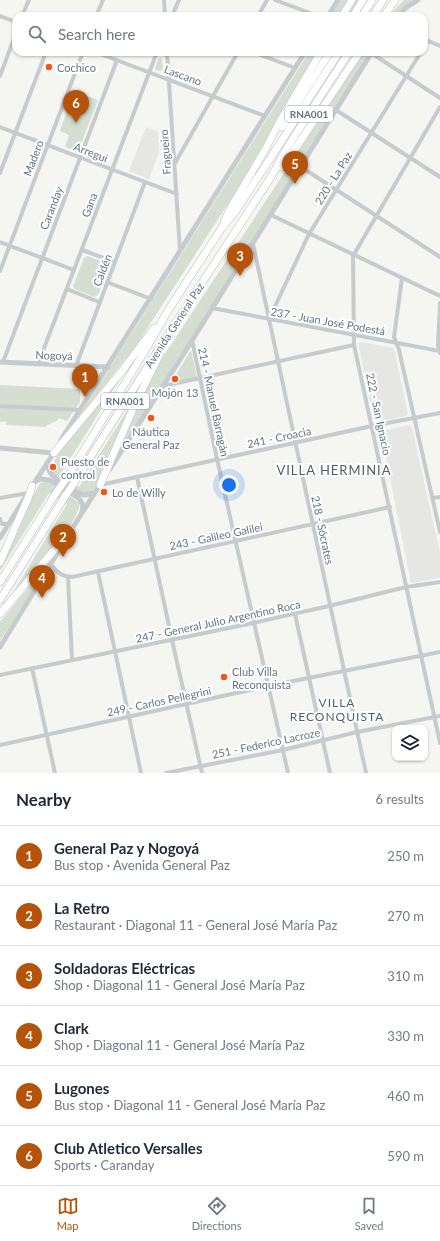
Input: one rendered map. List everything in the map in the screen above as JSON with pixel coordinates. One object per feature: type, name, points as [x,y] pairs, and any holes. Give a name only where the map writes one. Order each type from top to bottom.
[{"type":"highway","points":[[344,12],[352,0]]},
{"type":"highway","points":[[356,12],[363,0]]},
{"type":"highway","points":[[364,12],[372,0]]},
{"type":"highway","points":[[376,12],[383,0]]},
{"type":"highway","points":[[386,12],[395,0]]},
{"type":"highway","points":[[387,12],[400,0]]},
{"type":"highway","points":[[221,229],[230,209],[318,56]]},
{"type":"highway","points":[[265,150],[279,132],[327,56]]},
{"type":"highway","name":"Avenida General Paz","points":[[0,582],[66,479],[169,309],[221,229],[235,212],[265,168],[336,56]]},
{"type":"highway","name":"Avenida General Paz","points":[[0,600],[178,319],[271,177],[287,148],[346,56]]},
{"type":"highway","points":[[271,177],[293,152],[357,56]]},
{"type":"highway","points":[[54,453],[118,376],[169,309]]},
{"type":"highway","points":[[100,485],[135,404],[178,319]]},
{"type":"highway","points":[[0,562],[32,487]]},
{"type":"highway","points":[[0,614],[71,530]]},
{"type":"street","points":[[24,12],[28,0]]},
{"type":"street","points":[[98,12],[103,0]]},
{"type":"street","points":[[164,0],[165,12]]},
{"type":"street","points":[[174,12],[179,0]]},
{"type":"street","points":[[260,12],[267,0]]},
{"type":"street","points":[[275,0],[307,12]]},
{"type":"street","points":[[330,12],[338,0]]},
{"type":"street","points":[[401,12],[418,0]]},
{"type":"street","points":[[0,16],[12,20]]},
{"type":"street","points":[[428,41],[440,46]]},
{"type":"street","points":[[0,76],[12,44]]},
{"type":"street","points":[[0,174],[44,56]]},
{"type":"street","name":"Madero","points":[[0,271],[81,56]]},
{"type":"street","name":"Lascano","points":[[106,56],[265,116]]},
{"type":"street","name":"Gana","points":[[38,364],[155,56]]},
{"type":"street","name":"Fragueiro","points":[[167,56],[180,251]]},
{"type":"street","points":[[174,166],[236,56]]},
{"type":"street","points":[[264,56],[295,68]]},
{"type":"street","points":[[0,538],[302,56]]},
{"type":"street","points":[[0,647],[82,512],[253,244],[370,56]]},
{"type":"street","points":[[376,56],[440,98]]},
{"type":"street","name":"220 - La Paz","points":[[268,319],[309,234],[418,56]]},
{"type":"street","name":"Caranday","points":[[1,362],[117,60]]},
{"type":"street","points":[[353,256],[440,107]]},
{"type":"street","points":[[336,110],[440,177]]},
{"type":"street","name":"Arregui","points":[[0,127],[176,194]]},
{"type":"street","points":[[301,166],[440,257]]},
{"type":"street","name":"Caldén","points":[[76,366],[145,182]]},
{"type":"street","points":[[271,215],[353,256],[440,296]]},
{"type":"street","points":[[0,242],[74,270]]},
{"type":"street","name":"218 - Sócrates","points":[[253,244],[329,606],[366,773]]},
{"type":"street","points":[[82,250],[115,262]]},
{"type":"street","name":"222 - San Ignacio","points":[[353,256],[354,345],[440,743]]},
{"type":"street","points":[[402,278],[394,337],[399,350],[440,532]]},
{"type":"street","points":[[107,282],[151,299]]},
{"type":"street","points":[[67,289],[99,302]]},
{"type":"street","points":[[440,303],[438,345],[440,352]]},
{"type":"street","name":"237 - Juan José Podestá","points":[[212,308],[354,334],[440,352]]},
{"type":"street","name":"214 - Manuel Barragán","points":[[192,340],[217,459],[288,773]]},
{"type":"street","points":[[163,386],[354,345]]},
{"type":"street","name":"Nogoyá","points":[[1,362],[108,367]]},
{"type":"street","points":[[0,406],[80,410]]},
{"type":"street","name":"241 - Croacia","points":[[100,485],[414,417],[440,413]]},
{"type":"street","points":[[0,448],[54,453]]},
{"type":"street","points":[[47,464],[47,468],[52,476],[81,494],[89,495],[94,493]]},
{"type":"street","points":[[137,477],[202,773]]},
{"type":"street","points":[[0,498],[32,487],[41,479],[49,480],[78,498],[83,505],[82,512]]},
{"type":"street","points":[[433,498],[440,497]]},
{"type":"street","name":"243 - Galileo Galilei","points":[[68,577],[98,572],[154,558],[390,507]]},
{"type":"street","points":[[0,522],[4,525],[9,524]]},
{"type":"street","points":[[51,564],[57,572],[68,577],[72,660]]},
{"type":"street","points":[[98,572],[141,773]]},
{"type":"street","name":"247 - General Julio Argentino Roca","points":[[0,675],[254,623],[406,587],[440,582]]},
{"type":"street","points":[[295,614],[330,773]]},
{"type":"street","name":"249 - Carlos Pellegrini","points":[[0,745],[268,686],[440,652]]},
{"type":"street","points":[[32,668],[55,773]]},
{"type":"street","name":"251 - Federico Lacroze","points":[[166,773],[283,750],[357,732],[440,716]]},
{"type":"shaded area","points":[[341,0],[360,0],[352,12],[334,12]]},
{"type":"shaded area","points":[[404,0],[413,0],[398,12],[392,12]]},
{"type":"shaded area","points":[[306,56],[315,56],[237,190],[137,344],[73,426]]},
{"type":"shaded area","points":[[361,56],[368,56],[113,463],[145,388],[157,366]]},
{"type":"shaded area","points":[[161,57],[163,70],[160,71],[156,70],[155,68],[158,59]]},
{"type":"shaded area","points":[[87,96],[98,100],[79,149],[76,151],[65,147],[69,135],[60,131],[67,111],[79,115]]},
{"type":"shaded area","points":[[146,127],[158,132],[159,152],[149,179],[129,171]]},
{"type":"shaded area","points":[[87,256],[107,263],[109,266],[98,295],[94,297],[75,289],[73,286],[84,258]]},
{"type":"shaded area","points":[[360,342],[394,348],[408,414],[406,416],[376,422],[374,420],[358,343]]},
{"type":"shaded area","points":[[191,350],[197,377],[171,383]]},
{"type":"shaded area","points":[[118,380],[119,381],[60,475],[79,487],[138,393],[98,484],[91,492],[85,494],[54,476],[52,470],[53,464],[59,452]]},
{"type":"shaded area","points":[[0,385],[80,389],[80,402],[67,421],[58,418],[58,420],[46,427],[6,425],[6,421],[0,422]]},
{"type":"shaded area","points":[[409,425],[412,427],[440,553],[440,578],[411,583],[381,433],[382,431]]},
{"type":"shaded area","points":[[47,482],[79,502],[78,510],[72,522],[50,553],[6,604],[67,504],[49,493],[0,571],[0,566],[27,506],[40,483]]},
{"type":"shaded area","points":[[54,556],[0,641],[0,622]]},
{"type":"place","name":"Cochico","points":[[49,67]]},
{"type":"place","name":"Club Atletico Versalles","points":[[76,123]]},
{"type":"place","name":"Lugones","points":[[295,184]]},
{"type":"place","name":"Soldadoras Eléctricas","points":[[240,276]]},
{"type":"place","name":"Mojón 13","points":[[175,379]]},
{"type":"place","name":"General Paz y Nogoyá","points":[[85,397]]},
{"type":"place","name":"Náutica General Paz","points":[[151,418]]},
{"type":"place","name":"Puesto de control","points":[[53,467]]},
{"type":"place","name":"Lo de Willy","points":[[104,492]]},
{"type":"place","name":"La Retro","points":[[63,557]]},
{"type":"place","name":"Clark","points":[[42,598]]},
{"type":"place","name":"Club Villa Reconquista","points":[[224,677]]},
{"type":"district","name":"VILLA HERMINIA","points":[[334,470]]},
{"type":"district","name":"VILLA RECONQUISTA","points":[[337,709]]}]
